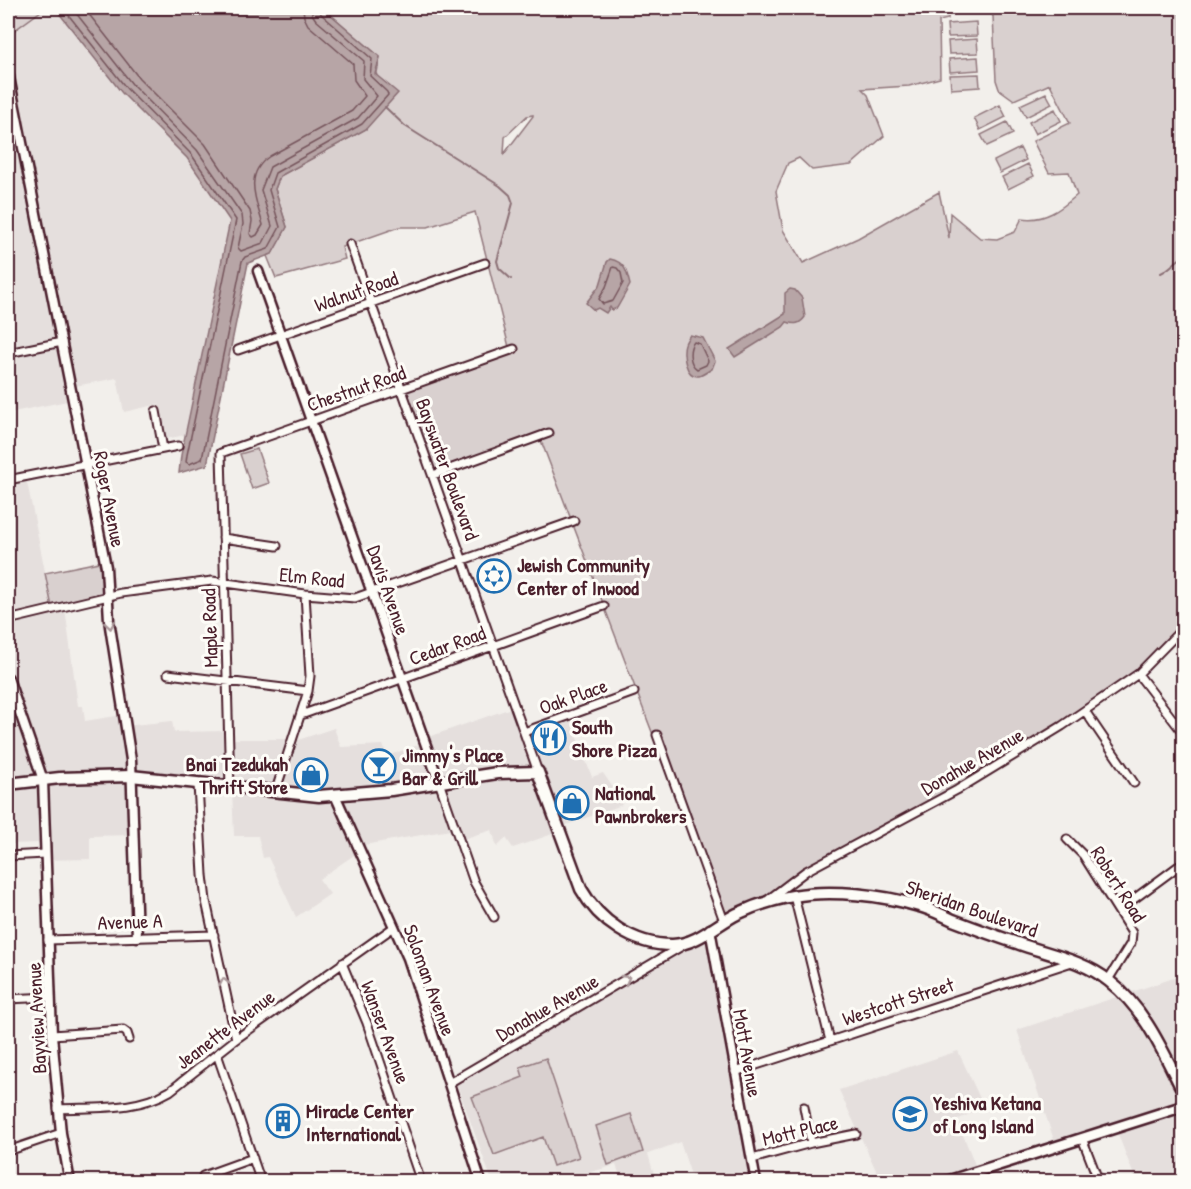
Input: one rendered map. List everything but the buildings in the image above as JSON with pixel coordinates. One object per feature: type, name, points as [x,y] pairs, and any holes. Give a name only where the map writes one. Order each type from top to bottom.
[{"type":"main road","points":[[8,784],[131,776],[319,796],[391,790],[497,773],[538,772]]},
{"type":"main road","name":"Sheridan Boulevard","points":[[538,772],[580,889],[590,906],[604,920],[624,933],[667,945],[680,944],[763,904],[794,896],[831,893],[883,898],[920,906],[1072,962],[1108,980],[1142,1015],[1184,1093]]},
{"type":"main road","points":[[948,1181],[1184,1106]]},
{"type":"street","name":"Roger Avenue","points":[[8,72],[106,567],[109,620],[130,748],[137,937]]},
{"type":"street","name":"Bayswater Boulevard","points":[[350,244],[538,772]]},
{"type":"street","name":"Walnut Road","points":[[238,350],[485,263]]},
{"type":"street","name":"Davis Avenue","points":[[258,271],[474,882],[494,917]]},
{"type":"street","points":[[8,353],[62,342]]},
{"type":"street","name":"Chestnut Road","points":[[220,466],[221,453],[514,349]]},
{"type":"street","points":[[156,411],[163,449]]},
{"type":"street","points":[[433,475],[549,433]]},
{"type":"street","points":[[8,480],[178,446]]},
{"type":"street","name":"Maple Road","points":[[220,466],[230,788]]},
{"type":"street","name":"Elm Road","points":[[8,620],[108,596],[191,582],[212,581],[349,599],[574,521]]},
{"type":"street","points":[[223,538],[278,546]]},
{"type":"street","points":[[275,793],[308,691],[310,676],[305,594]]},
{"type":"street","name":"Cedar Road","points":[[301,715],[604,606]]},
{"type":"street","name":"Donahue Avenue","points":[[763,904],[806,871],[957,790],[1032,746],[1138,674],[1184,627]]},
{"type":"street","points":[[168,674],[308,691]]},
{"type":"street","points":[[1138,674],[1184,734]]},
{"type":"street","name":"Bayview Avenue","points":[[8,678],[43,780],[52,1035],[58,1109],[70,1182]]},
{"type":"street","name":"Oak Place","points":[[524,732],[634,693]]},
{"type":"street","points":[[1085,711],[1134,783]]},
{"type":"street","points":[[657,735],[724,921]]},
{"type":"street","points":[[198,784],[203,875],[236,1039]]},
{"type":"street","name":"Soloman Avenue","points":[[335,795],[408,958],[481,1182]]},
{"type":"street","name":"Robert Road","points":[[1067,839],[1083,855],[1132,933],[1132,940],[1108,980]]},
{"type":"street","points":[[8,856],[45,854]]},
{"type":"street","points":[[1119,910],[1184,862]]},
{"type":"street","points":[[794,896],[830,1041]]},
{"type":"street","name":"Jeanette Avenue","points":[[58,1109],[130,1106],[146,1103],[170,1091],[236,1039],[394,927]]},
{"type":"street","name":"Mott Avenue","points":[[710,929],[756,1182]]},
{"type":"street","name":"Avenue A","points":[[48,940],[214,935]]},
{"type":"street","name":"Donahue Avenue","points":[[449,1083],[692,940]]},
{"type":"street","name":"Westcott Street","points":[[735,1072],[1072,962]]},
{"type":"street","name":"Wanser Avenue","points":[[342,963],[367,1023],[421,1182]]},
{"type":"street","points":[[8,999],[50,997]]},
{"type":"street","points":[[52,1035],[123,1030],[129,1039]]},
{"type":"street","points":[[217,1054],[261,1182]]},
{"type":"street","points":[[804,1107],[811,1143]]},
{"type":"street","points":[[8,1151],[61,1133]]},
{"type":"street","name":"Mott Place","points":[[752,1159],[856,1134]]},
{"type":"street","points":[[1082,1138],[1099,1182]]},
{"type":"street","points":[[205,1182],[203,1176],[253,1158]]},
{"type":"shaded area","points":[[8,8],[45,8],[11,33],[8,39]]},
{"type":"shaded area","points":[[45,8],[55,8],[122,93],[187,158],[230,221],[185,435],[166,439],[159,404],[124,412],[117,378],[70,387],[72,400],[8,413],[8,39],[11,36],[10,33]]},
{"type":"shaded area","points":[[323,8],[948,8],[948,19],[939,21],[940,78],[909,86],[862,89],[868,95],[884,136],[851,165],[812,170],[799,158],[788,163],[776,191],[783,230],[803,263],[858,238],[939,192],[949,238],[950,213],[980,238],[997,239],[1015,232],[1022,218],[1045,216],[1077,195],[1069,172],[1049,173],[1033,141],[1070,123],[1050,84],[1014,100],[999,89],[996,80],[993,16],[985,8],[1183,8],[1183,628],[1138,674],[1040,741],[797,877],[763,904],[724,921],[540,438],[433,477],[402,388],[510,351],[475,212],[428,227],[399,227],[342,247],[345,259],[276,278],[267,256],[272,254],[287,227],[275,189],[280,176],[366,129],[380,57]],"holes":[[[527,116],[533,116],[504,154],[505,137]]]},
{"type":"shaded area","points":[[976,22],[977,36],[948,37],[947,24]]},
{"type":"shaded area","points":[[977,39],[978,53],[949,54],[948,41]]},
{"type":"shaded area","points":[[978,57],[979,70],[950,72],[949,59]]},
{"type":"shaded area","points":[[979,74],[980,87],[951,89],[950,75]]},
{"type":"shaded area","points":[[1046,93],[1052,104],[1026,117],[1020,105]]},
{"type":"shaded area","points":[[1000,105],[1006,117],[980,130],[974,118]]},
{"type":"shaded area","points":[[1055,109],[1061,121],[1035,134],[1029,122]]},
{"type":"shaded area","points":[[1007,122],[1013,134],[987,146],[981,135]]},
{"type":"shaded area","points":[[1020,148],[1026,160],[1000,173],[994,161]]},
{"type":"shaded area","points":[[1028,164],[1034,176],[1008,189],[1002,177]]},
{"type":"shaded area","points":[[257,449],[269,483],[252,489],[240,454]]},
{"type":"shaded area","points":[[26,477],[53,611],[65,608],[78,706],[83,706],[85,721],[122,715],[124,726],[172,721],[174,732],[227,731],[228,739],[292,739],[292,742],[334,728],[341,747],[383,745],[387,756],[424,743],[423,739],[514,707],[524,733],[569,717],[592,777],[603,773],[622,805],[558,828],[558,832],[513,848],[506,838],[497,847],[492,830],[459,840],[456,829],[358,846],[360,851],[319,879],[330,894],[296,917],[268,857],[263,858],[258,836],[234,836],[232,790],[129,778],[132,835],[90,836],[90,859],[43,860],[42,843],[8,844],[8,481]]},
{"type":"shaded area","points":[[104,561],[107,595],[52,607],[45,573]]},
{"type":"shaded area","points":[[710,929],[754,1181],[693,1181],[680,1142],[648,1154],[656,1181],[622,1181],[616,1165],[559,1181],[492,1181],[457,1085]]},
{"type":"shaded area","points":[[1183,975],[1183,1181],[1136,1181],[1116,1129],[1056,1146],[1017,1030]]},
{"type":"shaded area","name":"Yeshiva Ketana of Long Island","points":[[958,1051],[984,1107],[957,1120],[978,1172],[943,1181],[881,1181],[839,1090]]},
{"type":"shaded area","points":[[546,1058],[579,1157],[553,1166],[543,1137],[494,1155],[472,1097],[523,1077],[520,1067]]},
{"type":"shaded area","points":[[631,1114],[643,1152],[608,1165],[596,1126]]},
{"type":"water","points":[[55,8],[323,8],[380,57],[375,74],[398,93],[366,129],[280,176],[275,189],[287,227],[272,254],[248,263],[207,465],[179,473],[230,221],[187,158],[122,93]]},
{"type":"water","points":[[610,259],[622,265],[630,285],[617,308],[612,310],[610,307],[606,313],[598,308],[594,310],[586,303],[600,285]]},
{"type":"water","points":[[790,289],[795,290],[802,298],[805,317],[797,323],[787,322],[783,327],[735,357],[729,349],[785,314],[785,293]]},
{"type":"water","points":[[690,335],[703,338],[715,361],[712,369],[699,376],[690,373],[684,358],[684,348]]},
{"type":"waterway","points":[[385,107],[405,126],[500,186],[510,195],[513,203],[497,261],[499,268],[511,279]]},
{"type":"waterway","points":[[1161,273],[1184,256]]},
{"type":"place","name":"Jewish Community Center of Inwood","points":[[494,576]]},
{"type":"place","name":"South Shore Pizza","points":[[549,738]]},
{"type":"place","name":"Jimmy's Place Bar & Grill","points":[[379,766]]},
{"type":"place","name":"Bnai Tzedukah Thrift Store","points":[[311,775]]},
{"type":"place","name":"National Pawnbrokers","points":[[572,803]]},
{"type":"place","name":"Yeshiva Ketana of Long Island","points":[[910,1114]]},
{"type":"place","name":"Miracle Center International","points":[[283,1121]]}]
